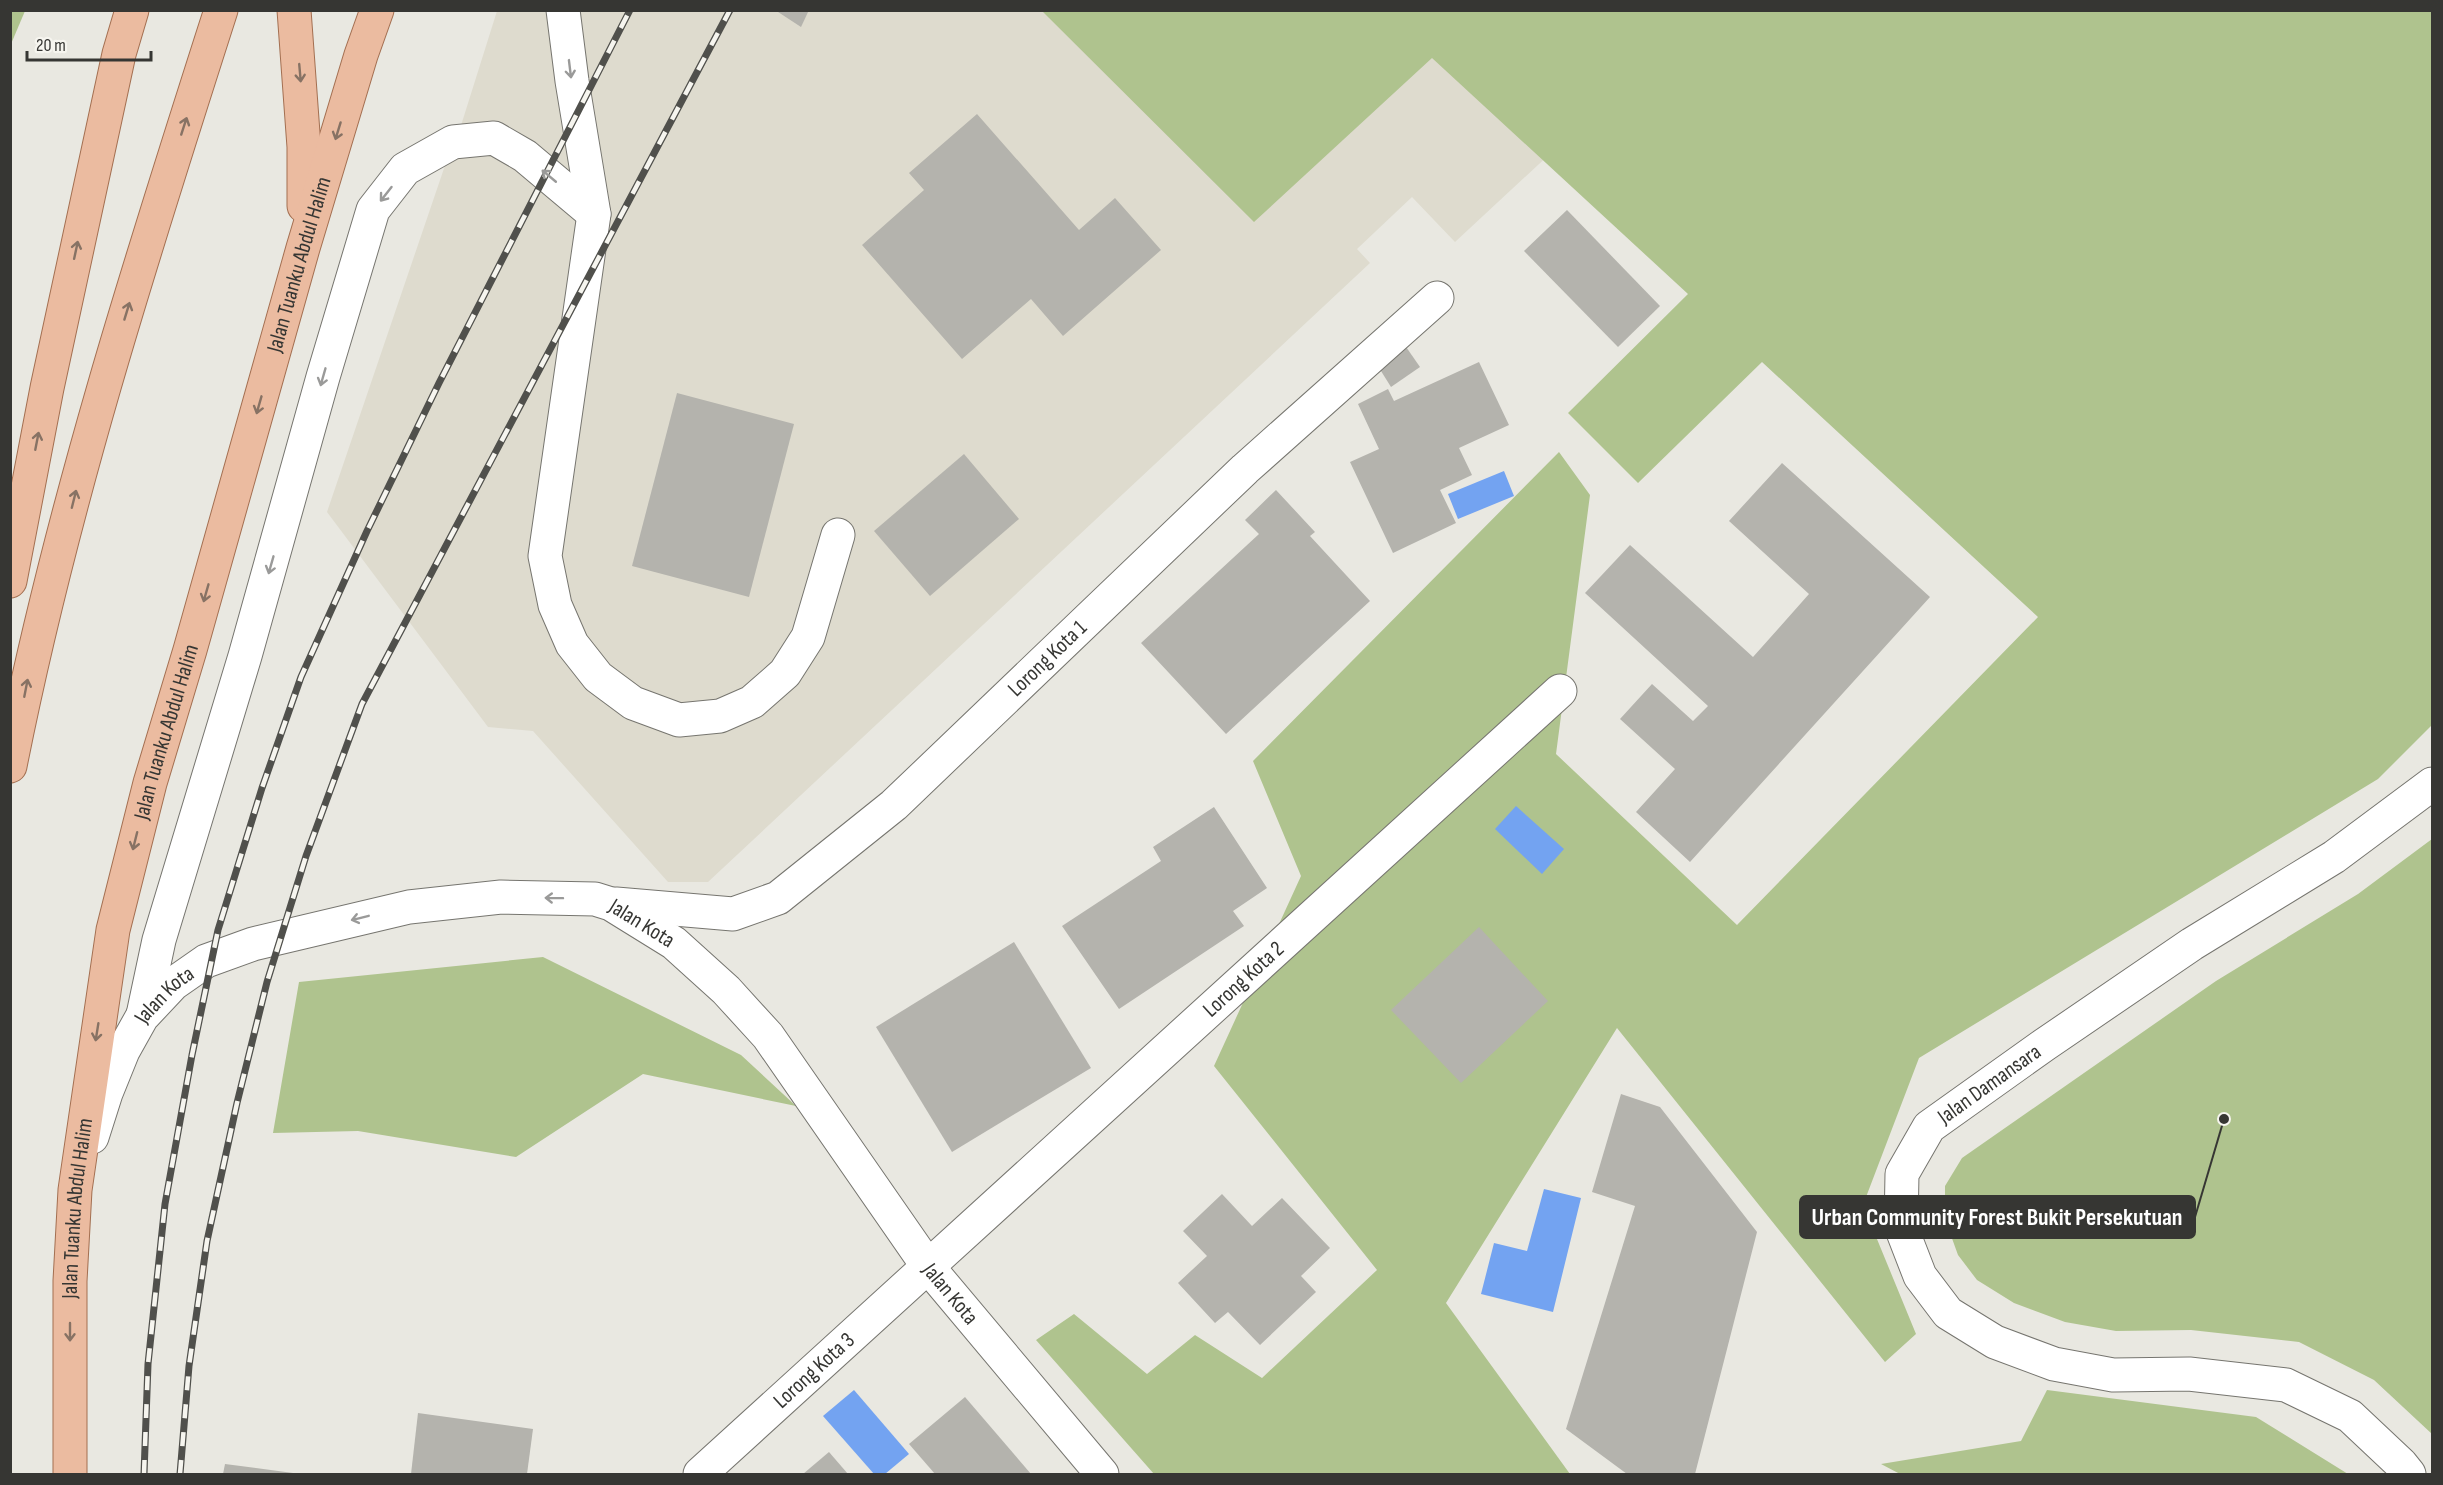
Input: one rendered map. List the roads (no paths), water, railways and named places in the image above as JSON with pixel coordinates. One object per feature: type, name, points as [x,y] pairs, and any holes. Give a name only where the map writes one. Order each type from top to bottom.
[{"type":"main road","points":[[10,581],[46,388],[119,54],[132,10]]},
{"type":"main road","points":[[10,766],[28,678],[90,432],[166,181],[221,10]]},
{"type":"main road","name":"Jalan Tuanku Abdul Halim","points":[[70,1474],[70,1281],[75,1190],[113,930],[150,783],[190,650],[303,248],[361,55],[377,10]]},
{"type":"main road","points":[[295,13],[304,147],[303,248]]},
{"type":"street","points":[[563,10],[594,214],[545,556],[555,605],[572,644],[598,677],[633,703],[679,720],[720,716],[752,702],[785,674],[808,638],[838,536]]},
{"type":"street","points":[[142,1017],[159,940],[245,656],[323,376],[373,210],[405,169],[453,142],[494,138],[525,156],[594,214]]},
{"type":"street","name":"Lorong Kota 1","points":[[611,904],[733,914],[778,898],[894,805],[1245,470],[1437,298]]},
{"type":"street","name":"Lorong Kota 2","points":[[929,1268],[1560,691]]},
{"type":"street","name":"Jalan Damansara","points":[[2409,1474],[2349,1416],[2286,1384],[2189,1374],[2113,1374],[2054,1364],[1995,1341],[1948,1313],[1920,1276],[1901,1227],[1902,1174],[1929,1127],[2043,1045],[2182,951],[2334,857],[2433,784]]},
{"type":"street","name":"Jalan Kota","points":[[75,1190],[106,1093],[123,1051],[142,1017],[173,984],[206,961],[254,944],[410,907],[501,897],[595,899],[611,904],[674,943],[726,990],[768,1036],[929,1268],[1102,1474]]},
{"type":"street","name":"Lorong Kota 3","points":[[700,1474],[929,1268]]},
{"type":"water","points":[[1504,471],[1514,496],[1458,519],[1448,494]]},
{"type":"water","points":[[1516,806],[1564,849],[1542,874],[1495,829]]},
{"type":"water","points":[[1544,1189],[1581,1198],[1553,1312],[1481,1294],[1494,1243],[1527,1251]]},
{"type":"water","points":[[854,1390],[909,1454],[885,1474],[874,1474],[823,1416]]},
{"type":"railway","points":[[144,1474],[148,1364],[165,1204],[218,930],[262,788],[301,677],[367,531],[439,383],[630,10]]},
{"type":"railway","points":[[180,1474],[189,1366],[207,1241],[237,1103],[267,982],[306,856],[362,704],[730,10]]},
{"type":"place","name":"Urban Community Forest Bukit Persekutuan","points":[[2224,1119]]}]
